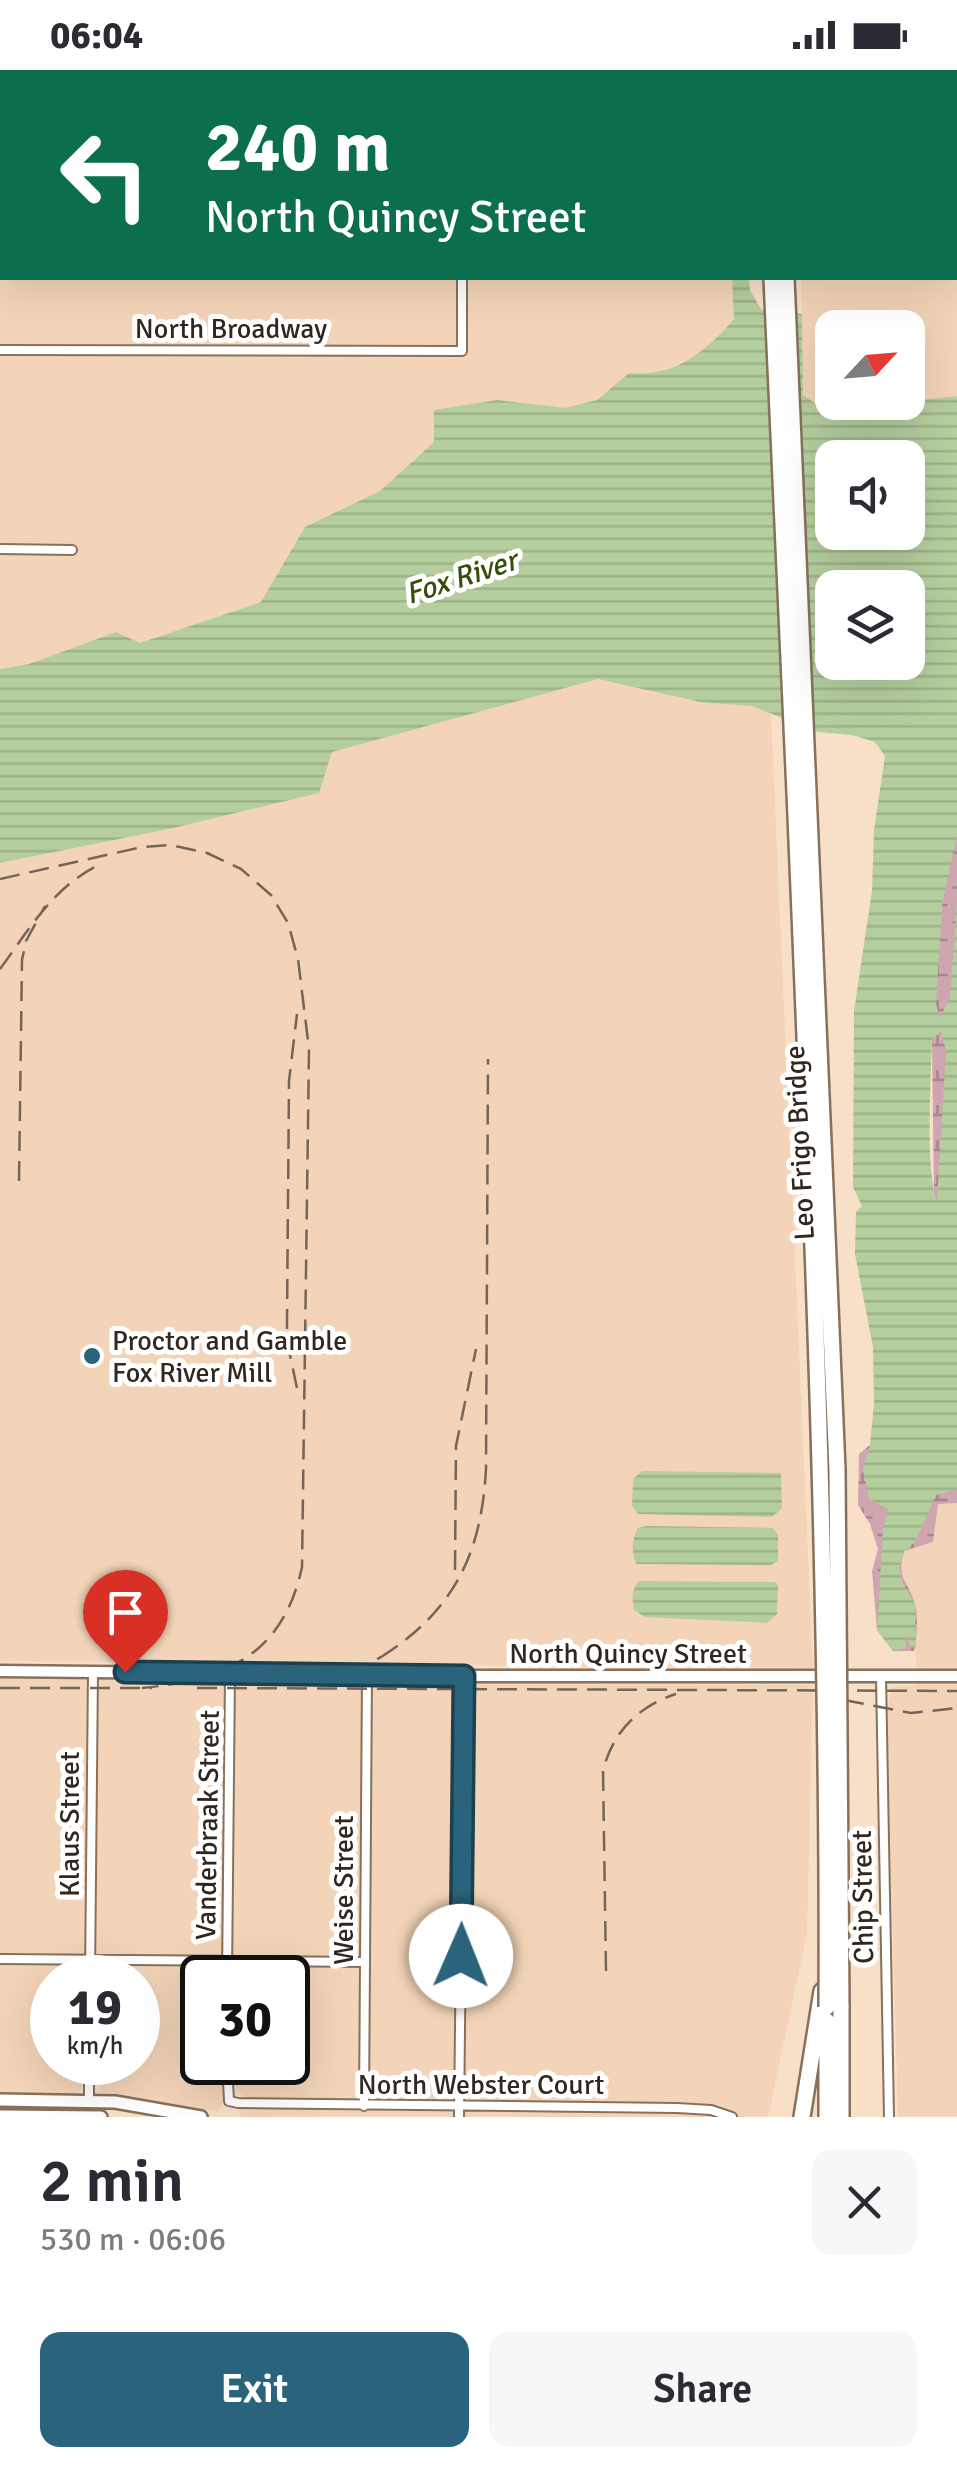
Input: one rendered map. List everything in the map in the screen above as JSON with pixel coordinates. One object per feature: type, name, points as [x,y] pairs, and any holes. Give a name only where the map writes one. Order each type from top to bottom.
[{"type":"highway","points":[[772,280],[822,1448],[827,2117]]},
{"type":"highway","name":"Leo Frigo Bridge","points":[[786,280],[837,1469],[829,2007]]},
{"type":"highway","points":[[802,2117],[829,2007]]},
{"type":"highway","points":[[829,2007],[841,2117]]},
{"type":"main road","points":[[0,2100],[89,2100],[142,2105],[201,2117]]},
{"type":"main road","points":[[0,2116],[101,2117]]},
{"type":"street","name":"North Broadway","points":[[0,350],[462,351],[462,280]]},
{"type":"street","points":[[0,549],[72,550]]},
{"type":"street","name":"North Quincy Street","points":[[0,1671],[957,1676]]},
{"type":"street","name":"Klaus Street","points":[[90,1955],[92,1672]]},
{"type":"street","name":"Vanderbraak Street","points":[[228,1955],[230,1672]]},
{"type":"street","name":"Weise Street","points":[[364,2106],[367,1674]]},
{"type":"street","points":[[459,2112],[464,1676]]},
{"type":"street","name":"Chip Street","points":[[881,1676],[889,2117]]},
{"type":"street","points":[[0,1959],[30,1959]]},
{"type":"street","points":[[310,1962],[365,1962]]},
{"type":"street","points":[[89,2085],[89,2117]]},
{"type":"street","name":"North Webster Court","points":[[228,2085],[229,2100],[459,2112],[703,2109],[732,2117]]},
{"type":"shaded area","points":[[0,280],[732,280],[734,319],[703,354],[650,375],[629,373],[597,400],[565,408],[497,400],[434,442],[380,491],[305,527],[261,602],[140,643],[0,669]]},
{"type":"shaded area","points":[[801,280],[957,280],[957,396],[925,399],[925,310],[815,310],[815,402],[803,395]]},
{"type":"shaded area","points":[[598,679],[700,702],[752,706],[771,713],[813,1668],[0,1661],[0,863],[169,829],[331,752]]},
{"type":"shaded area","points":[[938,1503],[957,1503],[957,2117],[898,2117],[886,1715],[892,1687],[916,1685],[915,1605],[899,1568],[904,1551],[912,1547]]},
{"type":"shaded area","points":[[0,1679],[813,1685],[807,1933],[768,2117],[239,2117],[244,2096],[236,2091],[236,2085],[310,2085],[310,1955],[180,1955],[180,2085],[222,2085],[223,2102],[218,2112],[99,2092],[99,2085],[160,2085],[160,1955],[30,1955],[30,2085],[82,2085],[82,2089],[74,2094],[0,2094]]},
{"type":"green space","points":[[957,704],[957,1503],[938,1504],[933,1542],[904,1551],[902,1575],[917,1615],[916,1646],[914,1651],[893,1651],[877,1630],[872,1571],[878,1549],[870,1524],[858,1505],[859,1454],[870,1445],[934,1196],[932,1040],[942,904],[955,839]]},
{"type":"water","name":"Fox River","points":[[732,280],[749,280],[750,291],[762,310],[802,314],[803,395],[815,403],[815,420],[925,420],[925,399],[957,396],[957,836],[942,904],[936,1004],[940,1018],[950,997],[957,903],[957,1489],[936,1495],[915,1542],[904,1551],[899,1568],[915,1604],[916,1646],[910,1646],[906,1636],[906,1648],[893,1651],[877,1630],[883,1529],[888,1509],[869,1499],[863,1469],[874,1403],[873,1347],[855,1254],[856,1212],[862,1206],[853,1187],[854,1011],[872,891],[874,830],[885,756],[875,742],[818,732],[752,706],[700,702],[598,679],[332,752],[319,793],[169,829],[0,863],[0,669],[29,664],[116,632],[140,643],[261,602],[305,527],[380,491],[434,442],[434,410],[497,400],[565,408],[597,400],[629,373],[661,371],[700,352],[734,319]],"holes":[[[941,1031],[946,1051],[937,1201],[930,1146],[930,1099],[932,1040]]]},
{"type":"water","points":[[642,1471],[781,1473],[782,1508],[772,1517],[638,1514],[632,1506],[633,1479]]},
{"type":"water","points":[[638,1528],[773,1528],[778,1535],[778,1561],[771,1565],[636,1564],[634,1537]]},
{"type":"water","points":[[640,1581],[775,1582],[777,1614],[767,1623],[645,1617],[633,1606],[634,1590]]},
{"type":"railway","points":[[0,879],[142,847],[170,845],[207,853],[241,869],[271,895],[288,923],[298,959],[309,1049],[302,1567],[281,1622],[246,1658],[199,1678],[142,1688]]},
{"type":"railway","points":[[0,969],[57,895],[103,863]]},
{"type":"railway","points":[[19,1181],[22,960],[26,941],[45,906]]},
{"type":"railway","points":[[297,1014],[289,1081],[287,1341],[297,1388]]},
{"type":"railway","points":[[381,1657],[428,1620],[445,1599],[459,1577],[478,1527],[486,1468],[488,1059]]},
{"type":"railway","points":[[455,1570],[456,1446],[476,1349]]},
{"type":"railway","points":[[323,1684],[350,1675],[386,1654]]},
{"type":"railway","points":[[0,1688],[152,1688]]},
{"type":"railway","points":[[197,1688],[957,1691]]},
{"type":"railway","points":[[606,1971],[603,1771],[613,1745],[629,1723],[650,1706],[676,1694]]},
{"type":"railway","points":[[844,1700],[911,1713],[957,1708]]},
{"type":"place","name":"Proctor and Gamble Fox River Mill","points":[[92,1356]]},
{"type":"route","points":[[125,1672],[464,1676],[461,1956]]}]
